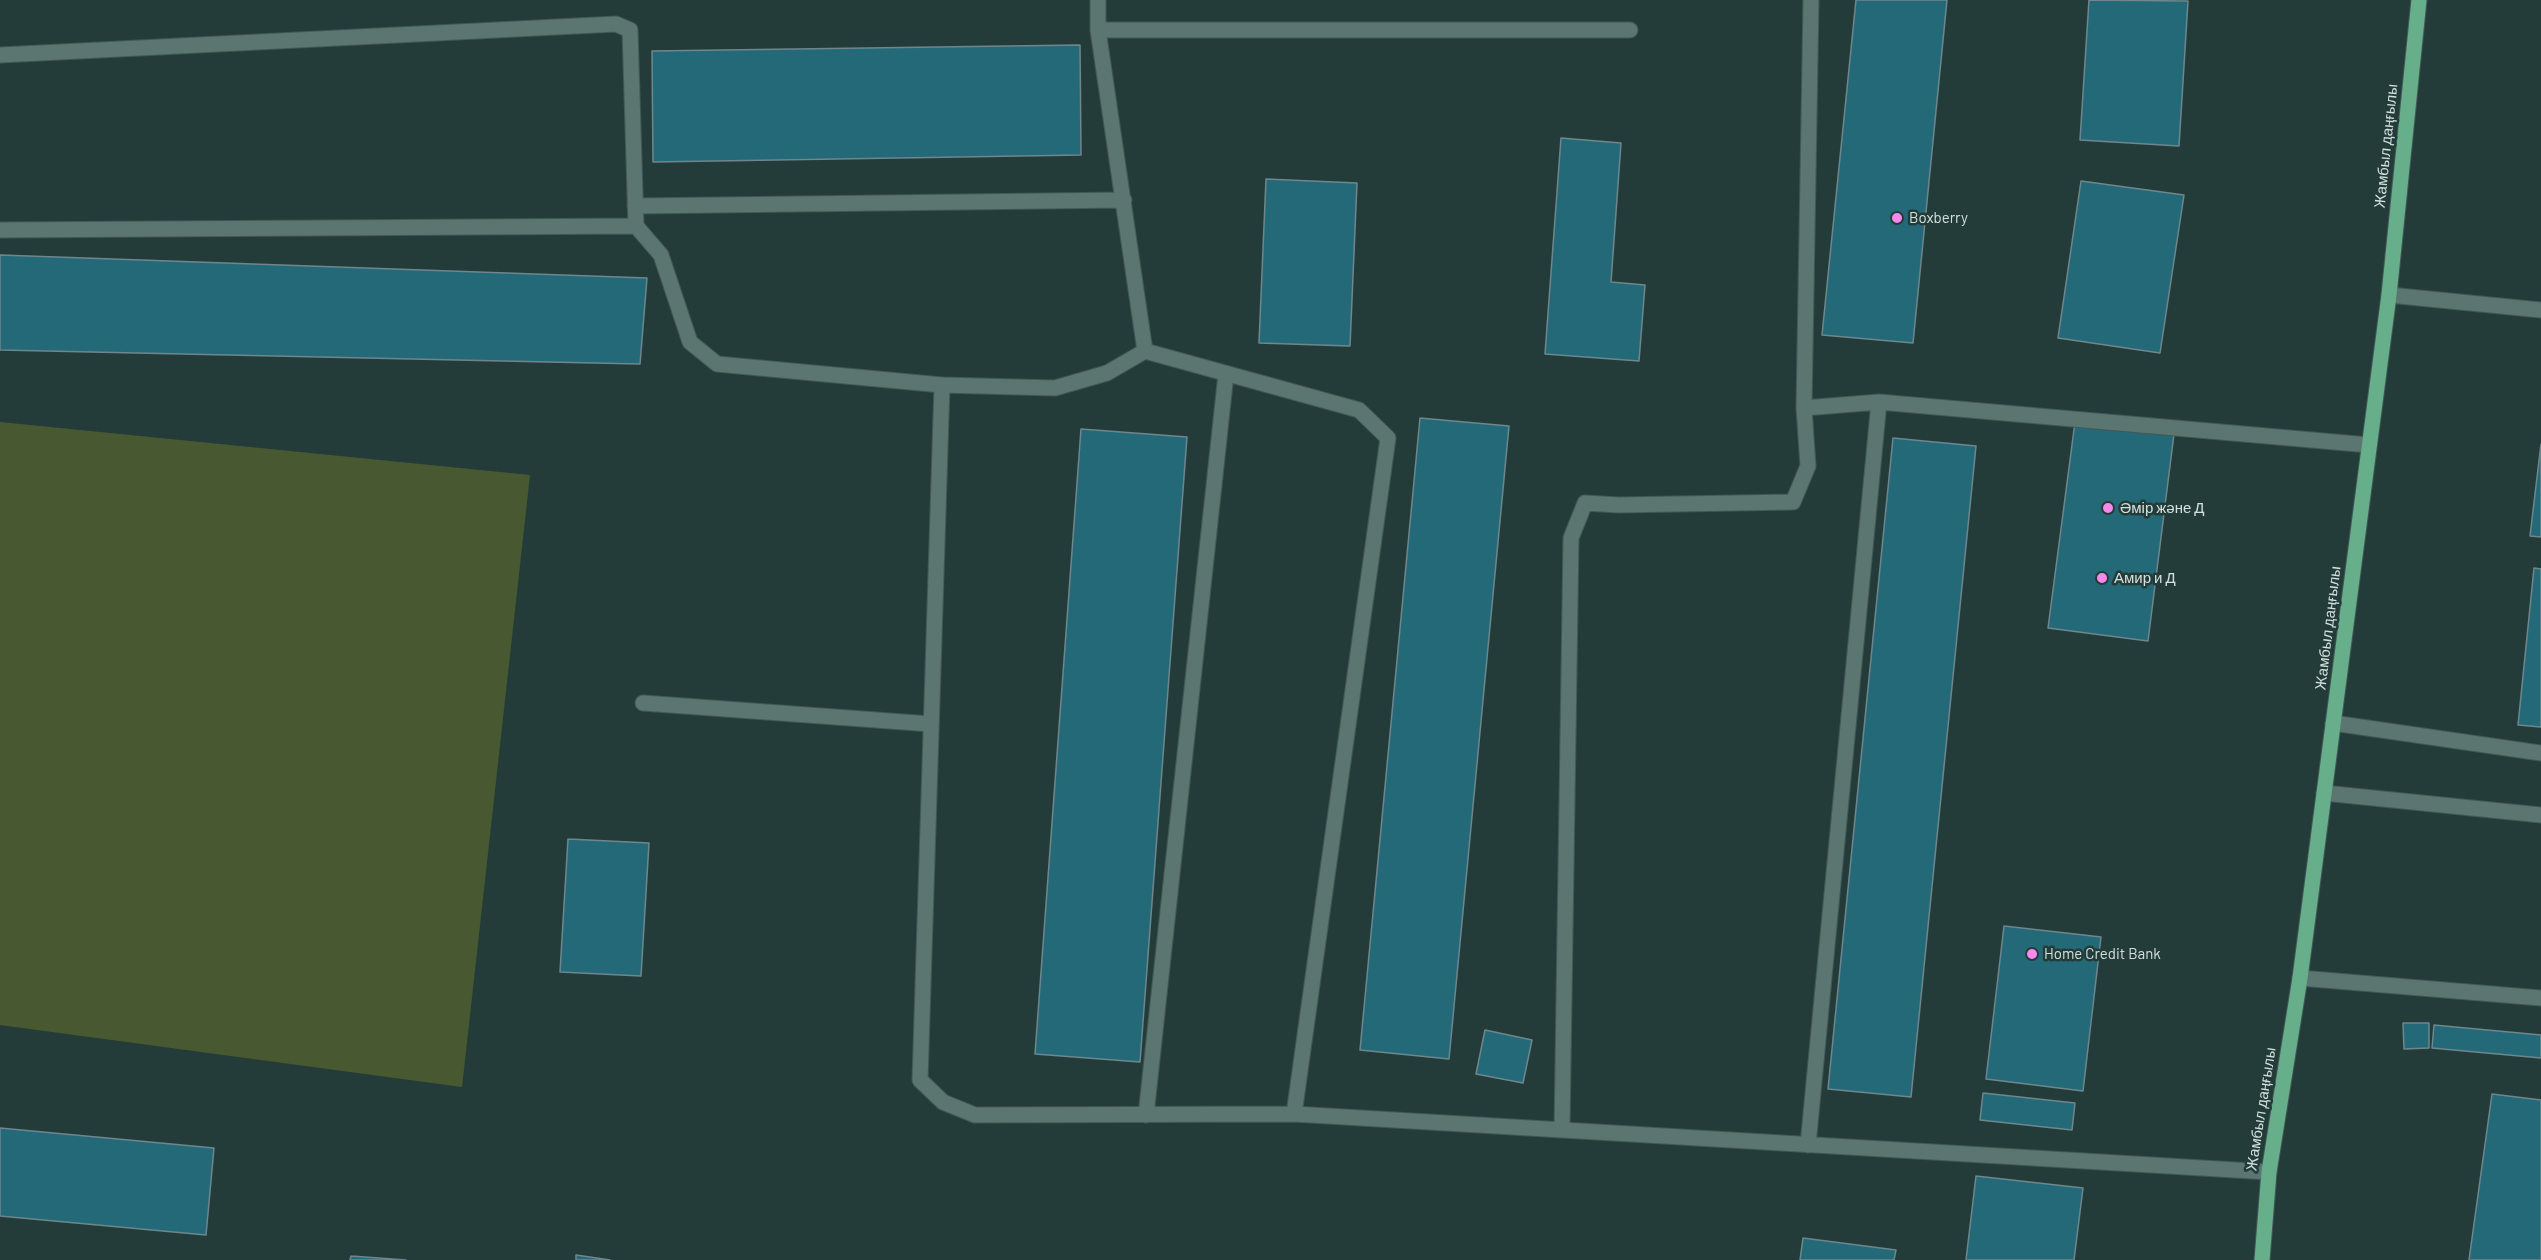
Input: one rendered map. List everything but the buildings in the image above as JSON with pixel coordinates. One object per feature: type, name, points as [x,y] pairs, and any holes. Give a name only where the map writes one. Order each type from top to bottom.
[{"type":"main road","name":"Жамбыл даңғылы","points":[[2262,1260],[2270,1172],[2300,978],[2389,295],[2419,0]]},
{"type":"street","points":[[1098,0],[1098,30],[1145,351]]},
{"type":"street","points":[[1563,1130],[1570,538],[1585,503],[1619,505],[1793,502],[1808,466],[1804,408],[1811,0]]},
{"type":"street","points":[[0,55],[616,24],[630,30],[636,225],[661,255],[690,342],[717,364],[942,385],[1055,388],[1107,373],[1145,351],[1359,410],[1388,438],[1294,1114]]},
{"type":"street","points":[[1098,30],[1630,30]]},
{"type":"street","points":[[635,206],[1124,200]]},
{"type":"street","points":[[0,230],[636,225]]},
{"type":"street","points":[[2389,295],[2541,310]]},
{"type":"street","points":[[1146,1115],[1226,374]]},
{"type":"street","points":[[942,385],[920,1080],[943,1102],[975,1115],[1294,1114],[2270,1172]]},
{"type":"street","points":[[1804,408],[1879,402],[2369,445]]},
{"type":"street","points":[[1808,1144],[1879,402]]},
{"type":"street","points":[[643,703],[930,724]]},
{"type":"street","points":[[2333,723],[2541,753]]},
{"type":"street","points":[[2324,793],[2541,815]]},
{"type":"street","points":[[2300,978],[2541,998]]},
{"type":"green space","points":[[0,422],[530,475],[462,1087],[0,1025]]},
{"type":"place","name":"Boxberry","points":[[1897,218]]},
{"type":"place","name":"Әмір және Д","points":[[2108,508]]},
{"type":"place","name":"Амир и Д","points":[[2102,578]]},
{"type":"place","name":"Home Credit Bank","points":[[2032,954]]}]
